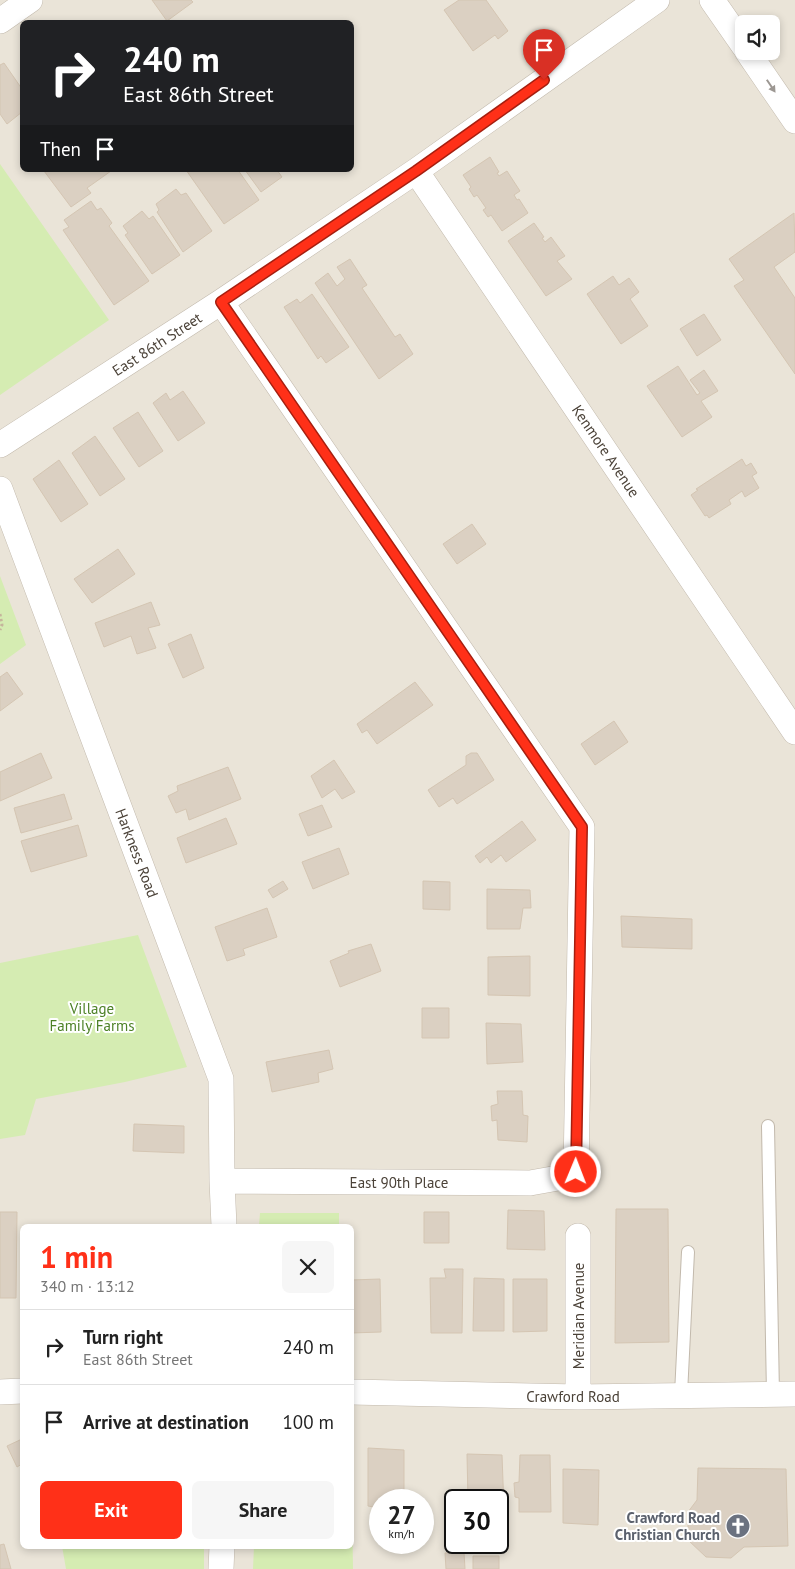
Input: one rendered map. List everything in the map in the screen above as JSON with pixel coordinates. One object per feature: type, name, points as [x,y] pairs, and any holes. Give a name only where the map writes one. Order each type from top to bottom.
[{"type":"street","points":[[0,21],[30,0]]},
{"type":"street","name":"East 86th Street","points":[[0,446],[221,302],[416,171],[657,0]]},
{"type":"street","points":[[712,0],[735,33]]},
{"type":"street","points":[[753,60],[795,121]]},
{"type":"street","name":"Kenmore Avenue","points":[[416,171],[795,732]]},
{"type":"street","name":"East 90th Place","points":[[221,302],[582,827],[576,1172],[569,1176],[530,1183],[222,1181]]},
{"type":"street","name":"Harkness Road","points":[[0,489],[221,1079],[224,1224]]},
{"type":"street","name":"Meridian Avenue","points":[[578,1236],[578,1397]]},
{"type":"street","points":[[0,1392],[20,1391]]},
{"type":"street","name":"Crawford Road","points":[[354,1392],[578,1397],[784,1394]]},
{"type":"street","points":[[221,1569],[222,1549]]},
{"type":"lane","points":[[768,1126],[784,1394]]},
{"type":"lane","points":[[681,1394],[688,1252]]},
{"type":"path","points":[[0,614],[2,625],[0,630]]},
{"type":"shaded area","points":[[0,0],[795,0],[795,1569],[0,1569]]},
{"type":"green space","points":[[0,164],[109,320],[0,395]]},
{"type":"green space","points":[[0,576],[26,645],[0,664]]},
{"type":"green space","name":"Village Family Farms","points":[[138,935],[187,1067],[125,1082],[36,1099],[25,1135],[0,1139],[0,963]]},
{"type":"green space","points":[[260,1213],[339,1213],[339,1224],[259,1224]]},
{"type":"green space","points":[[63,1549],[204,1549],[204,1569],[66,1569]]},
{"type":"green space","points":[[254,1549],[353,1549],[353,1569],[253,1569]]},
{"type":"building","points":[[152,0],[191,0],[193,2],[168,20],[166,20]]},
{"type":"building","points":[[459,0],[486,0],[508,31],[498,39],[495,35],[473,51],[444,10]]},
{"type":"building","points":[[4,63],[20,86],[20,114],[7,124],[0,114],[0,65]]},
{"type":"building","points":[[490,157],[499,172],[497,173],[499,176],[507,171],[520,191],[514,195],[528,213],[502,231],[491,215],[488,217],[483,210],[486,208],[477,195],[474,197],[469,189],[471,187],[463,175]]},
{"type":"building","points":[[45,172],[110,172],[87,188],[91,193],[71,207]]},
{"type":"building","points":[[187,172],[239,172],[259,200],[224,224]]},
{"type":"building","points":[[246,172],[278,172],[282,177],[261,192]]},
{"type":"building","points":[[176,189],[181,195],[186,193],[212,231],[183,252],[157,212],[159,210],[156,204]]},
{"type":"building","points":[[91,201],[97,210],[101,208],[112,223],[109,226],[149,281],[114,305],[63,230],[69,227],[64,220]]},
{"type":"building","points":[[142,211],[149,219],[153,216],[180,255],[152,274],[125,235],[128,233],[123,226]]},
{"type":"building","points":[[794,213],[795,252],[774,267],[795,298],[795,374],[734,286],[744,280],[729,259]]},
{"type":"building","points":[[534,223],[544,237],[542,238],[545,242],[551,237],[565,256],[557,261],[572,279],[546,296],[508,241]]},
{"type":"building","points":[[350,259],[367,285],[362,288],[395,337],[400,334],[413,354],[379,379],[315,283],[328,273],[337,286],[345,279],[337,267]]},
{"type":"building","points":[[613,276],[619,285],[629,278],[639,292],[630,299],[648,326],[621,344],[587,294]]},
{"type":"building","points":[[312,294],[349,347],[326,363],[321,356],[318,359],[284,307],[297,299],[300,303]]},
{"type":"building","points":[[704,314],[721,340],[697,356],[680,329]]},
{"type":"building","points":[[678,366],[697,395],[700,393],[690,380],[704,370],[718,391],[701,401],[712,417],[682,437],[647,386]]},
{"type":"building","points":[[183,391],[205,423],[178,441],[153,403],[166,393],[170,400]]},
{"type":"building","points":[[138,412],[163,451],[139,467],[113,428]]},
{"type":"building","points":[[95,436],[125,479],[100,496],[72,453]]},
{"type":"building","points":[[742,459],[746,466],[751,463],[757,473],[752,476],[759,488],[745,497],[742,491],[729,500],[731,504],[709,518],[707,515],[705,516],[691,495],[698,490],[696,489]]},
{"type":"building","points":[[59,460],[88,504],[61,522],[33,479]]},
{"type":"building","points":[[472,524],[486,544],[457,564],[443,544]]},
{"type":"building","points":[[118,549],[135,574],[92,603],[74,579]]},
{"type":"building","points":[[151,602],[160,625],[148,628],[156,648],[137,654],[131,636],[104,647],[95,623]]},
{"type":"building","points":[[191,634],[204,668],[183,678],[168,644]]},
{"type":"building","points":[[7,672],[23,694],[0,711],[0,677]]},
{"type":"building","points":[[415,682],[433,705],[377,744],[367,730],[362,733],[357,724]]},
{"type":"building","points":[[614,721],[628,742],[595,765],[581,744]]},
{"type":"building","points":[[41,753],[52,778],[0,801],[0,772]]},
{"type":"building","points":[[471,753],[477,753],[494,780],[457,804],[453,798],[439,807],[428,790],[466,765],[466,756]]},
{"type":"building","points":[[334,760],[355,792],[342,799],[335,789],[322,798],[311,776]]},
{"type":"building","points":[[228,767],[241,799],[189,820],[186,809],[176,813],[168,796],[178,791],[177,786]]},
{"type":"building","points":[[64,794],[72,819],[21,833],[14,808]]},
{"type":"building","points":[[322,805],[332,827],[308,836],[299,814]]},
{"type":"building","points":[[226,818],[237,844],[186,863],[177,838]]},
{"type":"building","points":[[522,821],[536,840],[506,862],[501,855],[491,863],[487,857],[480,863],[475,856]]},
{"type":"building","points":[[78,825],[87,856],[31,872],[21,841]]},
{"type":"building","points":[[339,848],[349,874],[313,889],[302,862]]},
{"type":"building","points":[[283,881],[288,889],[273,898],[268,890]]},
{"type":"building","points":[[423,881],[450,882],[450,910],[423,909]]},
{"type":"building","points":[[487,889],[530,890],[531,908],[523,908],[520,929],[487,929]]},
{"type":"building","points":[[267,908],[277,937],[243,949],[245,955],[227,961],[215,927]]},
{"type":"building","points":[[621,916],[692,919],[692,949],[622,947]]},
{"type":"building","points":[[371,944],[381,971],[340,987],[330,961],[349,953],[348,951]]},
{"type":"building","points":[[530,956],[530,996],[488,995],[488,957]]},
{"type":"building","points":[[422,1008],[449,1008],[449,1038],[422,1038]]},
{"type":"building","points":[[486,1023],[521,1024],[523,1062],[487,1064]]},
{"type":"building","points":[[329,1050],[333,1069],[318,1073],[319,1082],[272,1092],[266,1062]]},
{"type":"building","points":[[497,1091],[522,1091],[523,1115],[528,1116],[527,1142],[498,1140],[497,1120],[492,1121],[491,1106],[498,1104]]},
{"type":"building","points":[[134,1124],[184,1126],[184,1153],[133,1151]]},
{"type":"building","points":[[616,1209],[668,1209],[669,1342],[615,1343]]},
{"type":"building","points":[[508,1210],[544,1211],[545,1250],[507,1249]]},
{"type":"building","points":[[0,1212],[17,1212],[16,1298],[0,1298]]},
{"type":"building","points":[[424,1212],[449,1212],[449,1243],[424,1243]]},
{"type":"building","points":[[444,1269],[463,1269],[462,1333],[431,1333],[430,1278],[446,1278]]},
{"type":"building","points":[[474,1278],[504,1279],[504,1331],[473,1331]]},
{"type":"building","points":[[380,1279],[381,1332],[354,1333],[354,1280]]},
{"type":"building","points":[[513,1279],[547,1279],[547,1331],[513,1332]]},
{"type":"building","points":[[20,1440],[20,1465],[17,1467],[7,1446]]},
{"type":"building","points":[[368,1448],[404,1450],[404,1489],[369,1489],[368,1506]]},
{"type":"building","points":[[467,1454],[502,1455],[503,1489],[468,1489]]},
{"type":"building","points":[[520,1455],[550,1455],[551,1512],[519,1512],[519,1498],[515,1497],[514,1483],[519,1482]]},
{"type":"building","name":"Crawford Road Christian Church","points":[[698,1468],[786,1469],[788,1546],[744,1547],[731,1558],[706,1557],[688,1540],[688,1512],[697,1500]]},
{"type":"building","points":[[563,1469],[599,1470],[598,1525],[563,1523]]},
{"type":"building","points":[[4,1544],[11,1569],[0,1569],[0,1545]]},
{"type":"building","points":[[445,1554],[464,1554],[465,1569],[446,1569]]},
{"type":"building","points":[[473,1556],[499,1556],[499,1569],[473,1569]]},
{"type":"place","name":"Crawford Road Christian Church","points":[[738,1526]]},
{"type":"route","points":[[544,80],[416,171],[221,302],[582,827],[576,1172]]}]
